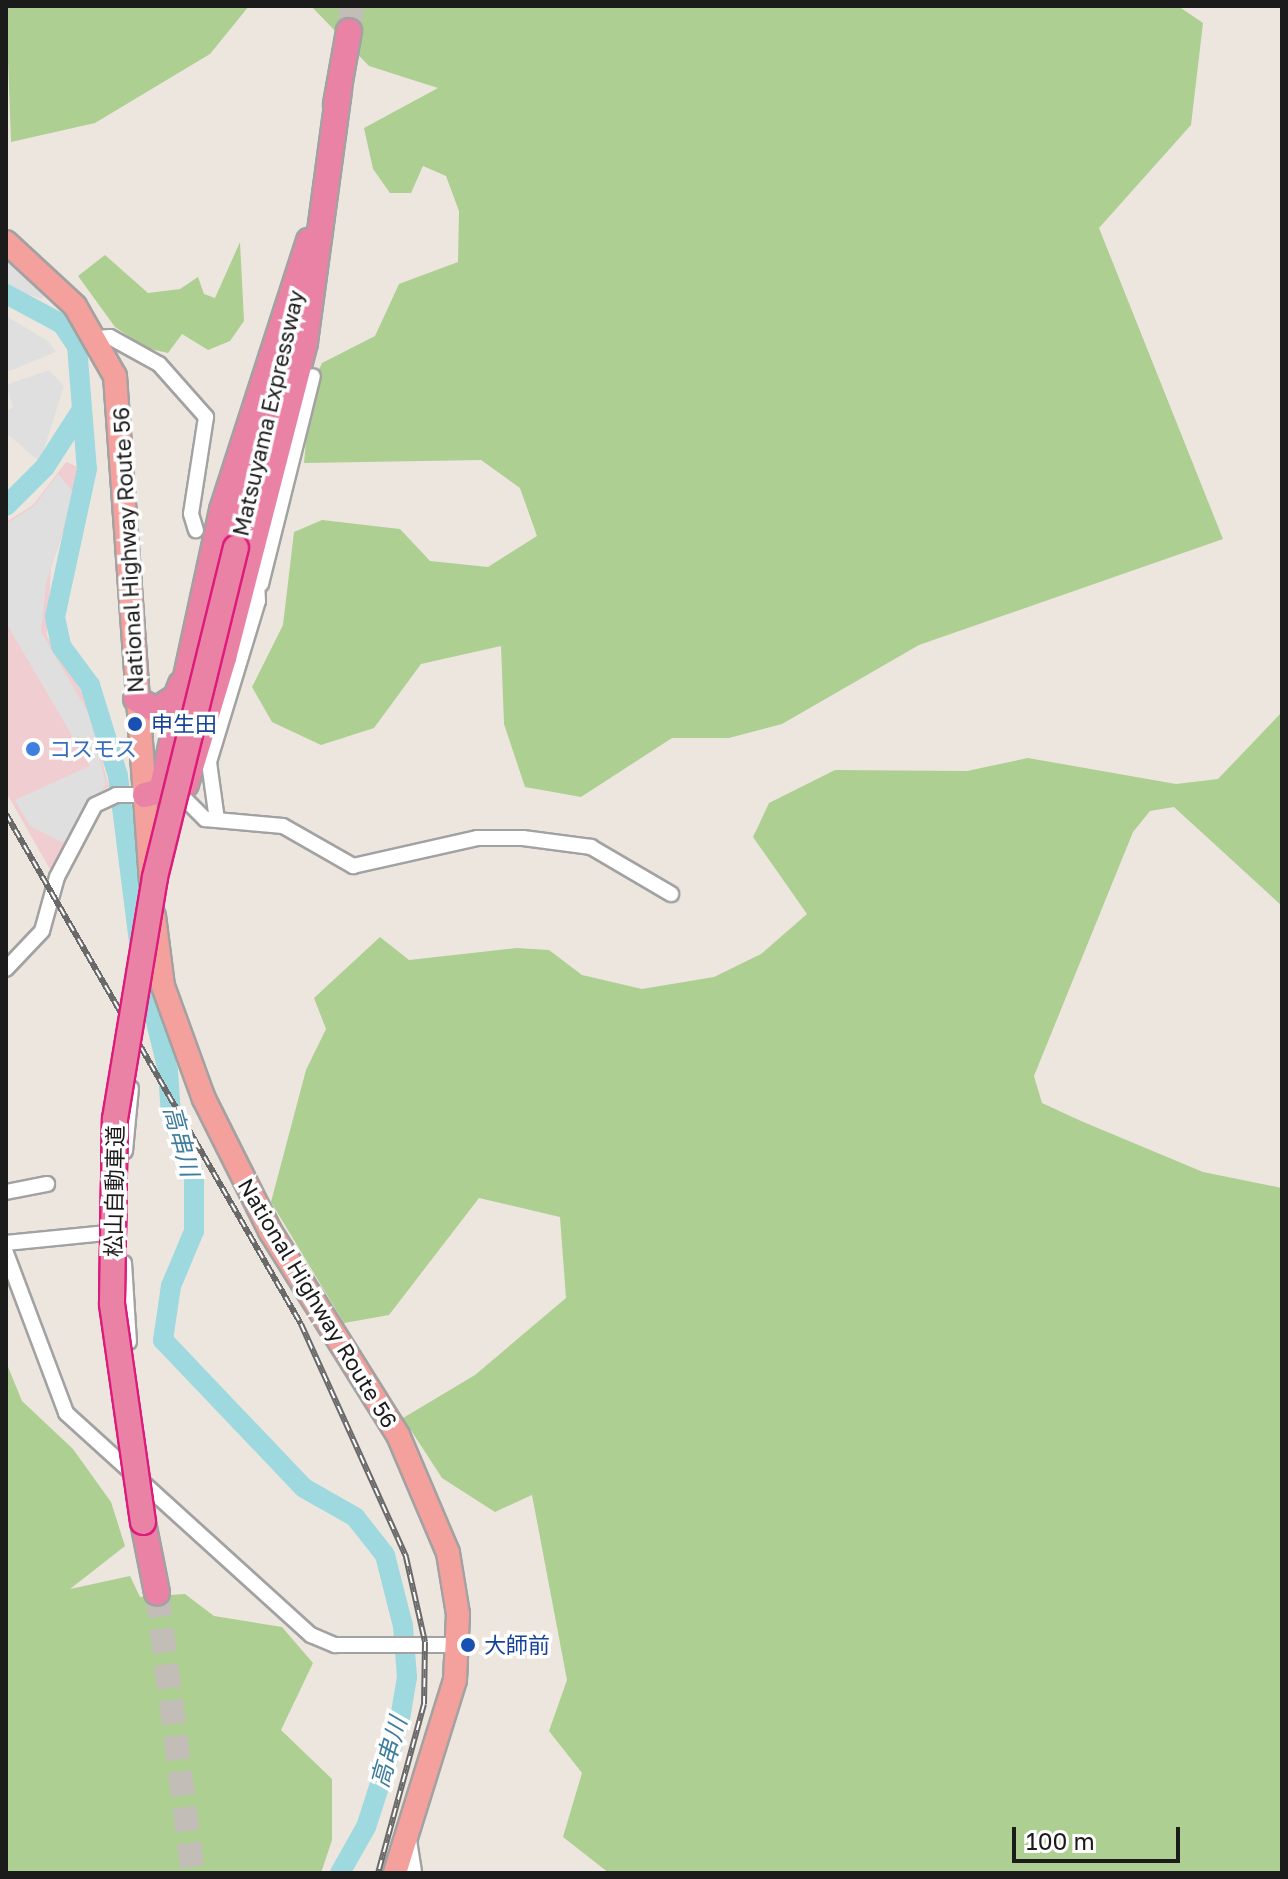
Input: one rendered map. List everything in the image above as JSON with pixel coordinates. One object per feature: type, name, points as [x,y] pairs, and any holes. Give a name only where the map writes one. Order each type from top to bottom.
[{"type":"highway","name":"Matsuyama Expressway","points":[[173,788],[236,548],[309,241],[349,31]]},
{"type":"highway","points":[[138,795],[173,788],[195,765],[291,404],[339,90]]},
{"type":"highway","points":[[173,788],[185,673],[222,510],[309,241]]},
{"type":"highway","name":"National Highway Route 56","points":[[6,242],[61,291],[97,338],[120,404],[136,699],[138,795],[156,951],[177,1030],[251,1197],[422,1482],[448,1553],[459,1645],[448,1713],[395,1873]]},
{"type":"highway","points":[[136,699],[148,709],[167,706],[185,673]]},
{"type":"highway","name":"松山自動車道","points":[[157,1593],[143,1522],[112,1303],[112,1162],[131,1004],[173,788]]},
{"type":"street","points":[[97,338],[110,337],[159,364],[206,417],[191,514],[196,530]]},
{"type":"street","points":[[217,820],[209,762],[313,376]]},
{"type":"street","points":[[173,788],[205,819],[283,826],[360,867],[477,838],[591,847],[671,894]]},
{"type":"street","points":[[6,969],[42,931],[57,877],[95,805],[116,795],[138,795]]},
{"type":"street","points":[[133,1065],[122,1232],[132,1372],[151,1488]]},
{"type":"street","points":[[6,1192],[47,1184]]},
{"type":"street","points":[[6,1243],[122,1232]]},
{"type":"street","points":[[6,1253],[66,1413],[323,1644],[412,1642],[459,1645]]},
{"type":"street","points":[[408,1834],[414,1873]]},
{"type":"shaded area","points":[[6,259],[47,294],[41,299],[6,286]]},
{"type":"shaded area","points":[[6,316],[48,341],[56,352],[7,372]]},
{"type":"shaded area","points":[[49,370],[64,386],[40,462],[6,433],[6,411],[13,407],[6,385]]},
{"type":"shaded area","points":[[66,462],[78,467],[76,493],[51,568],[47,636],[86,699],[109,787],[94,794],[52,873],[6,792],[6,522],[33,505]]},
{"type":"shaded area","points":[[58,474],[74,493],[46,584],[41,632],[89,714],[106,784],[64,843],[30,826],[15,800],[90,766],[6,623],[6,524],[34,506]]},
{"type":"green space","points":[[6,6],[249,6],[210,54],[95,123],[11,142]]},
{"type":"green space","points":[[311,6],[1178,6],[1203,23],[1191,125],[1099,228],[1223,539],[919,645],[782,724],[729,738],[672,738],[581,797],[525,787],[504,724],[501,646],[421,664],[374,728],[321,745],[272,722],[252,687],[283,625],[294,532],[322,520],[400,529],[430,561],[488,567],[537,536],[520,488],[481,460],[304,463],[311,387],[322,363],[375,336],[399,284],[458,262],[459,211],[446,176],[423,166],[411,193],[390,193],[373,169],[364,128],[438,88],[369,66]]},
{"type":"green space","points":[[240,242],[244,321],[230,341],[208,350],[182,334],[168,353],[146,348],[115,327],[78,276],[105,255],[148,293],[180,289],[198,277],[204,294],[215,298]]},
{"type":"green space","points":[[1282,712],[1282,906],[1174,807],[1150,811],[1133,832],[1034,1076],[1042,1103],[1081,1121],[1203,1172],[1282,1188],[1282,1873],[609,1873],[563,1837],[582,1773],[549,1731],[567,1680],[532,1495],[495,1512],[442,1478],[403,1418],[475,1375],[566,1298],[560,1217],[479,1198],[389,1315],[344,1323],[271,1202],[306,1070],[326,1029],[314,998],[380,937],[409,960],[517,948],[549,950],[582,975],[642,989],[714,977],[761,954],[807,914],[753,837],[769,803],[835,770],[967,771],[1028,758],[1176,784],[1218,779]]},
{"type":"green space","points":[[6,1362],[22,1401],[73,1449],[111,1502],[125,1546],[70,1589],[130,1576],[140,1597],[185,1594],[214,1616],[282,1627],[313,1663],[281,1730],[332,1779],[332,1840],[321,1873],[6,1873]]},
{"type":"waterway","name":"高串川","points":[[6,294],[62,324],[77,346],[87,469],[55,617],[61,646],[90,685],[118,776],[142,965],[168,1071],[171,1115],[194,1174],[194,1231],[171,1286],[163,1340],[304,1488],[355,1517],[385,1555],[403,1626],[407,1677],[399,1725],[366,1827],[340,1873]]},
{"type":"waterway","points":[[6,506],[45,467],[81,411]]},
{"type":"tunnel","points":[[349,31],[352,6]]},
{"type":"tunnel","points":[[157,1593],[193,1873]]},
{"type":"railway","points":[[6,814],[301,1324],[406,1557],[425,1642],[424,1704],[378,1873]]},
{"type":"place","name":"申生田","points":[[135,724]]},
{"type":"place","name":"コスモス","points":[[33,749]]},
{"type":"place","name":"大師前","points":[[468,1645]]}]
